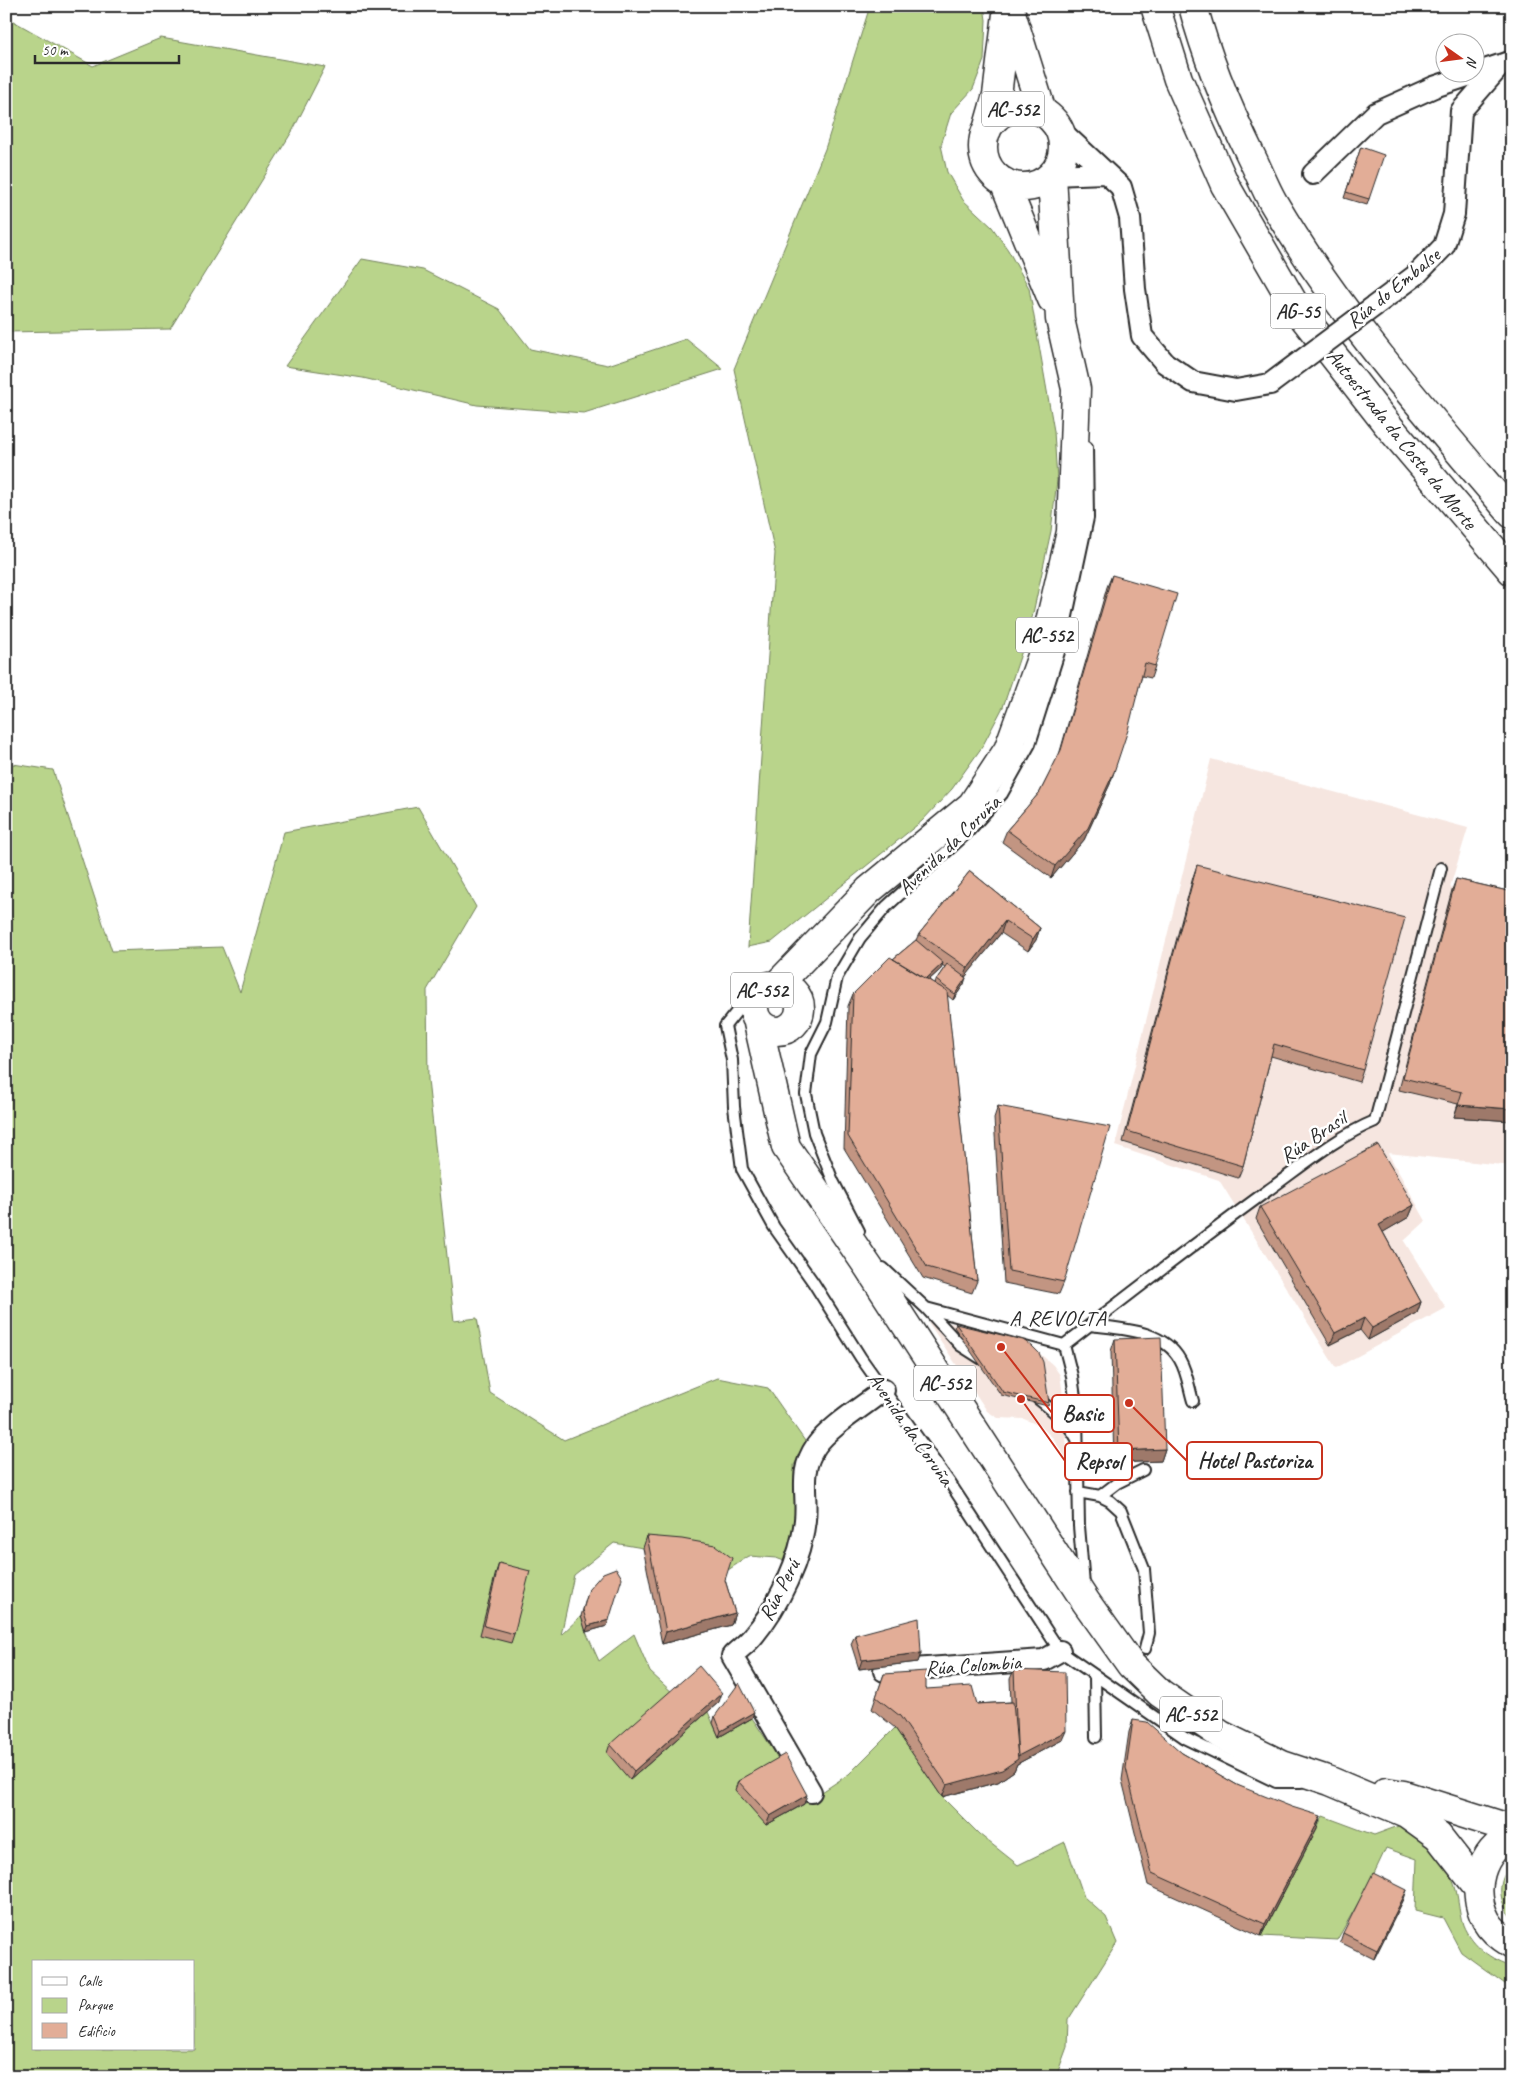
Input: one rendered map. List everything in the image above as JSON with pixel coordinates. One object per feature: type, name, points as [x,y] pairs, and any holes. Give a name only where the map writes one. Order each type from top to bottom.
[{"type":"main road","name":"AC-552","points":[[1008,6],[1051,120],[1063,141],[1063,153],[1059,165],[1052,175]]},
{"type":"main road","name":"AC-552","points":[[984,142],[997,95],[1008,6]]},
{"type":"main road","name":"Autoestrada da Costa da Morte","points":[[1155,6],[1178,79],[1225,186],[1297,309],[1386,423],[1512,571]]},
{"type":"main road","name":"Autoestrada da Costa da Morte","points":[[1193,6],[1203,43],[1232,117],[1273,201],[1332,292],[1418,403],[1512,514]]},
{"type":"main road","name":"AC-552","points":[[1004,182],[992,172],[984,158],[984,142],[987,130],[995,119],[1005,111],[1024,107],[1051,120]]},
{"type":"main road","points":[[1004,182],[1018,187],[1034,186],[1052,175]]},
{"type":"main road","name":"Avenida da Coruña","points":[[1052,175],[1060,320]]},
{"type":"main road","name":"Avenida da Coruña","points":[[775,1007],[869,890],[972,805],[1008,750],[1042,656],[1071,532],[1076,389],[1060,320],[1004,182]]},
{"type":"main road","name":"AC-552","points":[[775,1007],[793,1156],[986,1446],[1086,1602],[1131,1664],[1160,1693],[1221,1736],[1282,1766],[1330,1781],[1406,1813],[1438,1836],[1478,1886]]},
{"type":"main road","name":"AC-552","points":[[1330,1781],[1404,1796],[1512,1829]]},
{"type":"main road","points":[[1512,1836],[1491,1852],[1482,1868],[1478,1886],[1479,1904],[1486,1922],[1499,1936],[1512,1944]]},
{"type":"street","name":"Rúa do Embalse","points":[[1051,120],[1121,187],[1130,218],[1135,289],[1142,336],[1165,363],[1193,382],[1236,390],[1270,384],[1416,275],[1444,246],[1454,214],[1460,111],[1506,63]]},
{"type":"street","name":"Rúa do Embalse","points":[[1313,174],[1376,113],[1434,87],[1506,63]]},
{"type":"street","points":[[1052,175],[1105,173]]},
{"type":"street","name":"Rúa Perú","points":[[811,1792],[732,1656],[754,1635],[777,1601],[796,1562],[805,1520],[804,1474],[816,1446],[834,1428],[884,1390]]},
{"type":"street","name":"Rúa Colombia","points":[[884,1671],[1044,1660],[1060,1651]]},
{"type":"lane","name":"Avenida da Coruña","points":[[862,1237],[833,1181],[814,1133],[806,1094],[811,1054],[827,1022],[837,978],[860,938],[886,907],[968,832],[1002,794],[1030,744],[1060,648],[1088,518],[1087,446],[1076,389]]},
{"type":"lane","name":"Rúa Brasil","points":[[1064,1346],[1172,1260],[1355,1129],[1375,1121],[1441,868]]},
{"type":"lane","name":"Avenida da Coruña","points":[[775,1007],[750,1004],[737,1011],[725,1026],[732,1060],[734,1107],[742,1169],[774,1227],[884,1390],[950,1483],[1060,1651],[1185,1738],[1254,1772],[1276,1782],[1330,1781]]},
{"type":"lane","points":[[793,1156],[886,1272],[926,1308],[960,1345],[992,1365]]},
{"type":"lane","points":[[876,1258],[886,1272]]},
{"type":"lane","points":[[926,1308],[1064,1346],[1072,1376],[1078,1440],[1078,1492],[1086,1602]]},
{"type":"lane","points":[[1090,1325],[1126,1329],[1160,1339],[1180,1360],[1193,1401]]},
{"type":"lane","points":[[1030,1394],[1048,1406],[1073,1430],[1078,1440]]},
{"type":"lane","points":[[1100,1496],[1117,1483],[1143,1470]]},
{"type":"lane","points":[[1078,1492],[1100,1496],[1110,1501],[1121,1511],[1144,1569],[1149,1633],[1145,1650]]},
{"type":"lane","points":[[1095,1677],[1096,1737]]},
{"type":"shaded area","points":[[1211,759],[1468,828],[1450,887],[1512,902],[1512,1166],[1388,1153],[1426,1221],[1404,1241],[1446,1308],[1336,1368],[1219,1180],[1115,1146]]},
{"type":"shaded area","points":[[928,1322],[946,1322],[1023,1339],[1053,1365],[1060,1375],[1068,1461],[1053,1438],[1040,1426],[1024,1419],[998,1418],[987,1411]]},
{"type":"green space","points":[[870,6],[984,6],[986,20],[984,60],[973,89],[951,113],[941,145],[947,172],[963,200],[992,227],[1008,250],[1029,288],[1054,431],[1057,480],[1051,531],[1030,627],[1003,707],[982,747],[952,789],[922,821],[772,942],[748,947],[775,553],[734,369],[825,149]]},
{"type":"green space","points":[[6,17],[93,66],[161,38],[325,67],[293,130],[170,329],[6,332]]},
{"type":"green space","points":[[362,259],[423,270],[499,309],[530,349],[608,365],[686,339],[723,369],[584,413],[477,405],[363,378],[285,366]]},
{"type":"green space","points":[[6,763],[53,770],[112,951],[222,947],[240,992],[284,832],[418,807],[476,907],[427,990],[428,1080],[454,1321],[477,1318],[490,1393],[564,1440],[717,1378],[768,1388],[807,1444],[794,1465],[796,1509],[787,1562],[776,1558],[749,1556],[728,1570],[678,1551],[614,1543],[574,1575],[561,1635],[581,1616],[599,1661],[634,1634],[650,1672],[674,1694],[708,1712],[719,1737],[752,1718],[782,1763],[766,1825],[804,1804],[849,1774],[895,1728],[942,1797],[979,1834],[1018,1865],[1065,1842],[1084,1897],[1106,1917],[1117,1943],[1068,2020],[1067,2047],[1056,2077],[6,2077]]},
{"type":"green space","points":[[1323,1816],[1374,1835],[1404,1824],[1418,1836],[1448,1871],[1456,1890],[1463,1925],[1471,1939],[1490,1956],[1512,1966],[1512,1989],[1461,1952],[1443,1918],[1415,1911],[1417,1859],[1386,1848],[1370,1882],[1337,1940],[1261,1936]]},
{"type":"green space","points":[[1512,1865],[1512,1918],[1504,1905],[1501,1884],[1503,1877]]},
{"type":"building","points":[[1361,147],[1384,155],[1369,199],[1346,192]]},
{"type":"building","points":[[1112,575],[1177,594],[1155,666],[1145,663],[1128,730],[1114,772],[1088,828],[1055,866],[1007,830],[1040,792],[1061,750]]},
{"type":"building","points":[[1197,865],[1405,918],[1363,1070],[1274,1044],[1243,1166],[1127,1131]]},
{"type":"building","points":[[970,871],[1040,928],[1033,939],[1005,921],[968,968],[919,934]]},
{"type":"building","points":[[1456,879],[1512,892],[1512,1109],[1458,1105],[1462,1092],[1403,1078]]},
{"type":"building","points":[[916,940],[943,963],[926,979],[893,959]]},
{"type":"building","points":[[890,957],[947,991],[977,1281],[927,1267],[848,1136],[853,994]]},
{"type":"building","points":[[947,964],[966,978],[955,994],[936,980]]},
{"type":"building","points":[[998,1106],[1110,1127],[1064,1282],[1009,1271]]},
{"type":"building","points":[[1378,1145],[1414,1205],[1379,1225],[1421,1302],[1372,1328],[1364,1318],[1335,1333],[1260,1207]]},
{"type":"building","points":[[956,1324],[1023,1340],[1032,1346],[1039,1353],[1043,1362],[1049,1403],[1003,1392]]},
{"type":"building","points":[[1161,1337],[1165,1449],[1119,1451],[1115,1339]]},
{"type":"building","points":[[647,1536],[682,1539],[715,1545],[732,1558],[725,1580],[735,1613],[666,1632]]},
{"type":"building","points":[[499,1563],[530,1571],[514,1634],[484,1626]]},
{"type":"building","points":[[616,1568],[622,1578],[609,1620],[588,1626],[583,1610],[589,1589],[603,1573]]},
{"type":"building","points":[[919,1618],[921,1653],[862,1660],[855,1635]]},
{"type":"building","points":[[699,1666],[722,1693],[634,1771],[610,1744]]},
{"type":"building","points":[[1014,1670],[1065,1672],[1066,1731],[1018,1756],[1017,1743]]},
{"type":"building","points":[[926,1671],[926,1689],[972,1686],[977,1704],[1013,1702],[1018,1759],[1002,1770],[947,1785],[900,1716],[876,1697],[884,1674]]},
{"type":"building","points":[[739,1683],[754,1712],[721,1731],[715,1716]]},
{"type":"building","points":[[1133,1720],[1147,1722],[1182,1753],[1237,1785],[1292,1807],[1321,1816],[1265,1924],[1152,1873],[1126,1768]]},
{"type":"building","points":[[785,1754],[807,1795],[770,1816],[738,1781]]},
{"type":"building","points":[[1373,1873],[1407,1890],[1377,1950],[1343,1933]]},
{"type":"place","name":"Basic","points":[[1001,1347]]},
{"type":"place","name":"Repsol","points":[[1021,1399]]},
{"type":"place","name":"Hotel Pastoriza","points":[[1129,1403]]},
{"type":"district","name":"A REVOLTA","points":[[1058,1318]]}]
